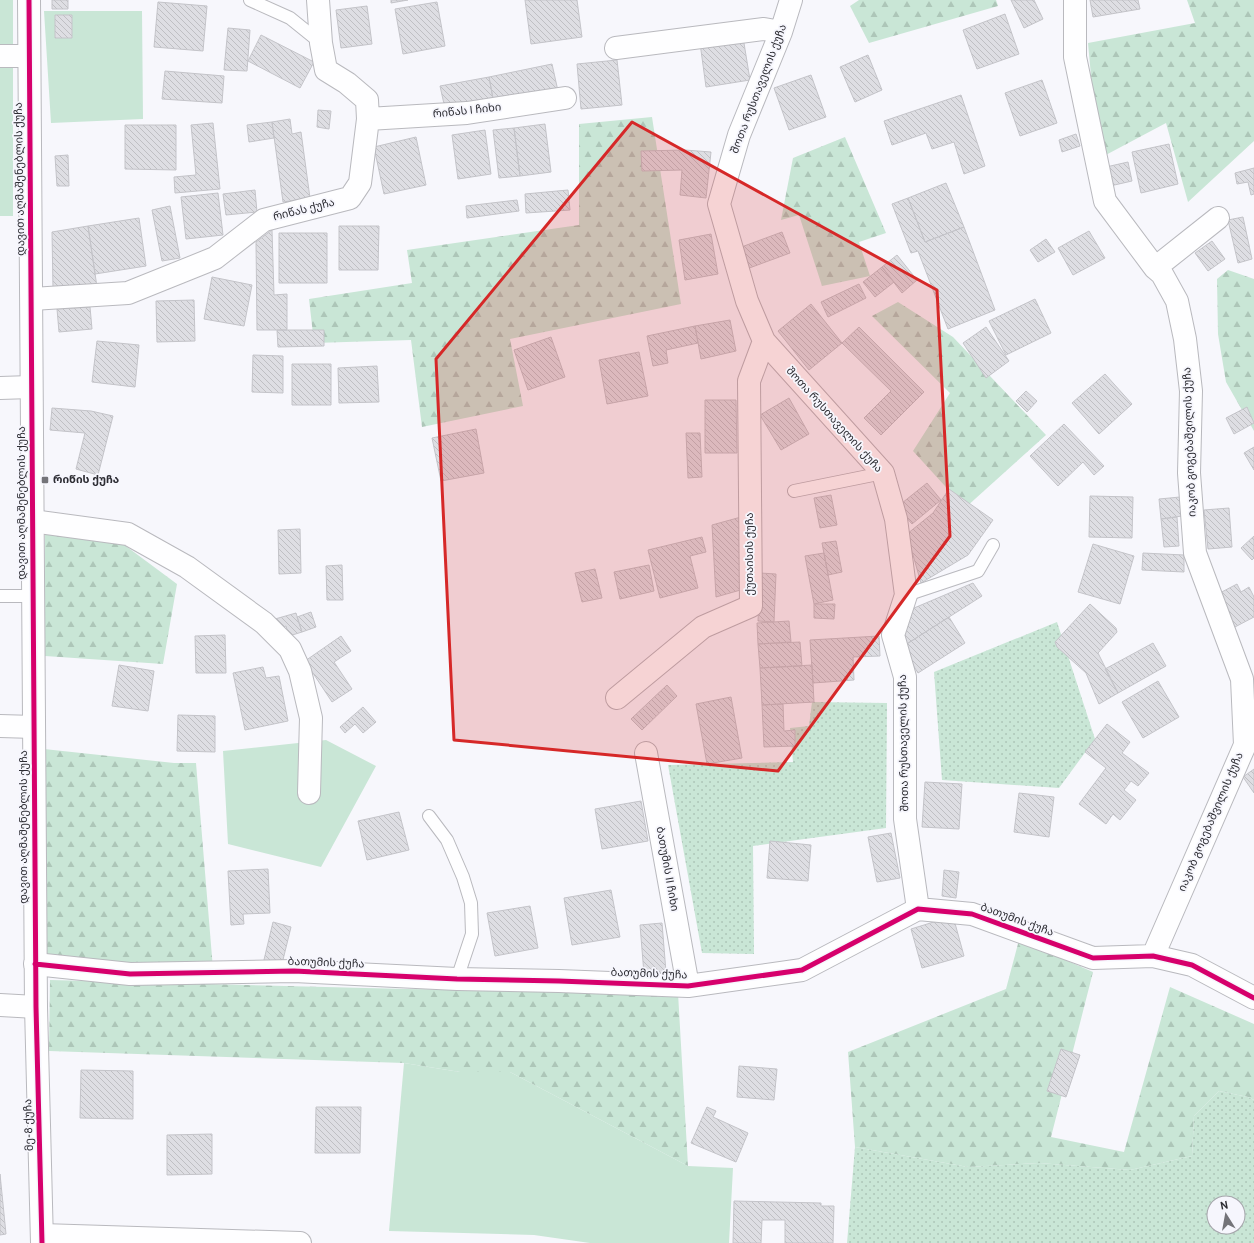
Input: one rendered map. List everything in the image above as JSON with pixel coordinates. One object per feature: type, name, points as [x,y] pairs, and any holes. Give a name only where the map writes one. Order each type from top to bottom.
[{"type":"street","name":"დავით აღმაშენებლის ქუჩა","points":[[29,0],[36,1007]]},
{"type":"street","name":"რიწას ქუჩა","points":[[32,299],[128,293],[215,258],[264,220],[350,198],[360,183],[368,119],[367,100],[347,83],[326,70],[321,43],[318,0]]},
{"type":"street","name":"შოთა რუსთაველის ქუჩა","points":[[791,0],[781,32],[739,135],[719,204],[747,301],[764,341],[883,473],[896,519],[906,595],[893,635],[905,677],[905,820],[918,909]]},
{"type":"street","name":"იაკობ გოგებაშვილის ქუჩა","points":[[1075,0],[1075,57],[1105,201],[1155,268],[1162,274],[1177,301],[1185,339],[1191,391],[1189,473],[1195,553],[1242,679],[1245,745],[1153,956]]},
{"type":"street","points":[[616,48],[764,28],[781,32]]},
{"type":"street","points":[[0,56],[29,56]]},
{"type":"street","name":"რიწას I ჩიხი","points":[[368,119],[467,113],[565,98]]},
{"type":"street","points":[[1155,268],[1218,218]]},
{"type":"street","name":"ქუთაისის ქუჩა","points":[[617,698],[703,627],[751,606],[749,381],[764,341]]},
{"type":"street","points":[[0,388],[31,387]]},
{"type":"street","points":[[32,521],[128,534],[187,567],[264,623],[290,649],[300,671],[311,718],[309,793]]},
{"type":"street","points":[[0,726],[34,727]]},
{"type":"street","name":"ბათუმის II ჩიხი","points":[[646,753],[688,986]]},
{"type":"street","name":"ბათუმის ქუჩა","points":[[35,964],[130,974],[294,971],[457,979],[559,980],[688,986],[802,970],[918,909],[972,914],[1093,958],[1153,956],[1192,965],[1254,998]]},
{"type":"street","points":[[0,1006],[36,1007]]},
{"type":"street","name":"მე-8 ქუჩა","points":[[36,1007],[42,1239]]},
{"type":"street","points":[[42,1239],[300,1243]]},
{"type":"lane","points":[[250,0],[290,18],[321,43]]},
{"type":"lane","points":[[794,491],[883,473]]},
{"type":"lane","points":[[906,595],[978,571],[993,545]]},
{"type":"lane","points":[[0,596],[33,596]]},
{"type":"lane","points":[[429,816],[447,840],[463,877],[471,903],[472,934],[457,979]]},
{"type":"highlighted area","points":[[632,122],[937,290],[950,536],[778,771],[454,740],[436,359]]},
{"type":"green space","points":[[0,0],[13,0],[13,216],[0,216]]},
{"type":"green space","points":[[859,0],[996,0],[998,6],[869,43],[850,6]]},
{"type":"green space","points":[[1187,0],[1254,0],[1254,141],[1188,202],[1166,123],[1102,157],[1096,130],[1088,43],[1195,23]]},
{"type":"green space","points":[[44,11],[142,11],[143,119],[51,123]]},
{"type":"green space","points":[[652,117],[681,304],[510,339],[523,406],[422,427],[411,340],[314,343],[309,299],[412,283],[407,250],[579,225],[579,124]]},
{"type":"green space","points":[[845,137],[886,233],[859,242],[870,276],[822,286],[799,215],[781,220],[793,158]]},
{"type":"green space","points":[[1228,270],[1254,279],[1254,431],[1226,382],[1218,334],[1217,279]]},
{"type":"green space","points":[[898,302],[953,337],[1046,435],[965,508],[913,451],[950,393],[872,316]]},
{"type":"green space","points":[[45,533],[115,538],[177,584],[163,664],[45,656]]},
{"type":"green space","points":[[1057,622],[1095,739],[1059,788],[942,780],[934,672]]},
{"type":"green space","points":[[812,702],[887,703],[886,828],[753,846],[754,954],[702,953],[668,765],[793,762],[790,728],[809,726]]},
{"type":"green space","points":[[326,740],[376,766],[321,867],[228,844],[223,751]]},
{"type":"green space","points":[[44,749],[174,763],[196,763],[213,969],[47,958]]},
{"type":"green space","points":[[1019,940],[1093,972],[1051,1137],[1124,1152],[1170,987],[1254,1024],[1254,1100],[1248,1097],[1219,1091],[1194,1116],[1192,1156],[1130,1170],[1039,1163],[968,1167],[855,1147],[848,1052],[1006,989]]},
{"type":"green space","points":[[50,980],[407,989],[678,993],[688,1166],[510,1072],[460,1072],[404,1063],[49,1051]]},
{"type":"green space","points":[[404,1063],[460,1072],[510,1072],[688,1166],[733,1168],[729,1243],[590,1243],[534,1235],[389,1231]]},
{"type":"green space","points":[[1219,1091],[1248,1097],[1254,1100],[1254,1243],[847,1243],[855,1147],[968,1167],[1039,1163],[1130,1170],[1192,1156],[1194,1116]]},
{"type":"building","points":[[52,0],[68,0],[68,9],[52,9]]},
{"type":"building","points":[[391,0],[408,0],[391,3]]},
{"type":"building","points":[[525,0],[577,0],[582,37],[531,44]]},
{"type":"building","points":[[1011,0],[1034,0],[1043,19],[1024,28]]},
{"type":"building","points":[[1090,0],[1138,0],[1140,9],[1093,17]]},
{"type":"building","points":[[158,2],[207,6],[203,51],[154,47]]},
{"type":"building","points":[[437,2],[445,46],[403,54],[395,9]]},
{"type":"building","points":[[367,6],[372,44],[341,48],[336,10]]},
{"type":"building","points":[[1005,14],[1019,54],[977,69],[963,30]]},
{"type":"building","points":[[55,15],[72,15],[72,38],[55,38]]},
{"type":"building","points":[[228,28],[250,30],[247,71],[224,70]]},
{"type":"building","points":[[261,35],[314,62],[300,88],[248,61]]},
{"type":"building","points":[[743,37],[750,80],[706,87],[700,43]]},
{"type":"building","points":[[868,55],[882,90],[855,102],[840,67]]},
{"type":"building","points":[[617,60],[622,105],[581,109],[577,64]]},
{"type":"building","points":[[552,64],[558,91],[494,104],[489,77]]},
{"type":"building","points":[[165,71],[224,76],[222,103],[162,99]]},
{"type":"building","points":[[811,75],[826,117],[789,130],[774,88]]},
{"type":"building","points":[[489,77],[494,104],[446,113],[440,86]]},
{"type":"building","points":[[1042,80],[1057,123],[1020,136],[1005,93]]},
{"type":"building","points":[[961,95],[985,166],[964,174],[954,142],[932,149],[926,133],[892,145],[884,121]]},
{"type":"building","points":[[318,110],[331,111],[329,129],[317,127]]},
{"type":"building","points":[[290,119],[292,134],[301,132],[310,198],[283,202],[272,122]]},
{"type":"building","points":[[272,122],[274,138],[249,142],[247,125]]},
{"type":"building","points":[[213,123],[220,189],[175,193],[174,177],[196,175],[191,125]]},
{"type":"building","points":[[545,124],[551,172],[520,176],[514,128]]},
{"type":"building","points":[[125,125],[176,125],[176,170],[125,169]]},
{"type":"building","points":[[514,128],[520,176],[499,178],[493,130]]},
{"type":"building","points":[[485,130],[491,174],[458,179],[452,135]]},
{"type":"building","points":[[1076,134],[1080,146],[1062,152],[1059,140]]},
{"type":"building","points":[[416,137],[426,185],[384,194],[374,147]]},
{"type":"building","points":[[1169,144],[1178,184],[1141,193],[1132,152]]},
{"type":"building","points":[[685,150],[711,152],[706,198],[680,195],[682,170],[642,171],[641,151]]},
{"type":"building","points":[[68,155],[69,186],[57,186],[55,156]]},
{"type":"building","points":[[1128,162],[1132,181],[1110,186],[1106,167]]},
{"type":"building","points":[[1254,168],[1254,194],[1251,195],[1248,182],[1237,184],[1235,173]]},
{"type":"building","points":[[946,183],[964,227],[925,242],[908,198]]},
{"type":"building","points":[[255,190],[257,212],[226,215],[223,194]]},
{"type":"building","points":[[568,190],[570,210],[526,213],[525,194]]},
{"type":"building","points":[[218,193],[223,235],[186,239],[181,197]]},
{"type":"building","points":[[908,198],[925,242],[964,227],[995,310],[948,329],[918,251],[911,253],[892,204]]},
{"type":"building","points":[[517,200],[519,211],[467,218],[466,206]]},
{"type":"building","points":[[170,206],[180,258],[162,261],[152,210]]},
{"type":"building","points":[[1243,217],[1252,259],[1238,263],[1228,220]]},
{"type":"building","points":[[139,218],[146,266],[95,274],[88,226]]},
{"type":"building","points":[[88,226],[97,287],[53,289],[52,232]]},
{"type":"building","points":[[339,226],[379,226],[378,270],[339,270]]},
{"type":"building","points":[[272,230],[274,295],[287,294],[287,330],[257,330],[256,242]]},
{"type":"building","points":[[1089,231],[1105,258],[1073,275],[1058,248]]},
{"type":"building","points":[[782,232],[790,253],[744,270],[736,249]]},
{"type":"building","points":[[279,233],[327,233],[327,283],[279,283]]},
{"type":"building","points":[[711,234],[718,274],[685,280],[679,240]]},
{"type":"building","points":[[1046,239],[1055,252],[1038,262],[1030,250]]},
{"type":"building","points":[[1212,241],[1225,259],[1208,271],[1195,253]]},
{"type":"building","points":[[897,255],[917,280],[902,293],[882,267]]},
{"type":"building","points":[[882,267],[894,282],[875,297],[863,282]]},
{"type":"building","points":[[212,277],[252,285],[244,326],[204,319]]},
{"type":"building","points":[[859,284],[866,298],[828,317],[821,302]]},
{"type":"building","points":[[1035,299],[1051,333],[1006,355],[989,321]]},
{"type":"building","points":[[194,300],[195,341],[157,342],[156,301]]},
{"type":"building","points":[[811,304],[842,343],[809,370],[778,331]]},
{"type":"building","points":[[90,307],[92,329],[59,332],[57,309]]},
{"type":"building","points":[[730,320],[736,351],[701,359],[695,326]]},
{"type":"building","points":[[695,326],[698,343],[666,350],[668,363],[653,366],[647,336]]},
{"type":"building","points":[[859,327],[924,392],[881,435],[864,418],[891,391],[842,343]]},
{"type":"building","points":[[986,327],[1009,361],[986,378],[963,343]]},
{"type":"building","points":[[277,330],[324,330],[324,346],[278,347]]},
{"type":"building","points":[[551,337],[565,377],[528,390],[514,350]]},
{"type":"building","points":[[97,341],[139,345],[135,387],[92,382]]},
{"type":"building","points":[[639,352],[648,396],[607,404],[599,360]]},
{"type":"building","points":[[253,355],[283,356],[283,393],[252,392]]},
{"type":"building","points":[[292,364],[331,364],[331,405],[292,405]]},
{"type":"building","points":[[377,366],[379,402],[339,403],[338,368]]},
{"type":"building","points":[[1105,374],[1132,404],[1099,434],[1072,403]]},
{"type":"building","points":[[1026,391],[1037,401],[1027,412],[1016,401]]},
{"type":"building","points":[[789,398],[809,434],[781,450],[760,415]]},
{"type":"building","points":[[705,400],[736,400],[737,453],[705,453]]},
{"type":"building","points":[[1247,407],[1254,423],[1234,434],[1226,418]]},
{"type":"building","points":[[52,408],[91,411],[113,416],[98,475],[76,469],[85,433],[50,430]]},
{"type":"building","points":[[1064,424],[1104,466],[1094,475],[1083,462],[1058,486],[1030,456]]},
{"type":"building","points":[[476,429],[484,473],[441,481],[432,438]]},
{"type":"building","points":[[686,433],[700,433],[702,477],[688,478]]},
{"type":"building","points":[[1254,447],[1254,470],[1244,453]]},
{"type":"building","points":[[927,483],[941,500],[912,524],[897,507]]},
{"type":"building","points":[[949,489],[993,520],[968,555],[921,583],[907,534],[933,513]]},
{"type":"building","points":[[831,495],[837,525],[820,528],[814,498]]},
{"type":"building","points":[[1090,496],[1133,497],[1132,538],[1089,537]]},
{"type":"building","points":[[1180,497],[1182,516],[1161,519],[1159,499]]},
{"type":"building","points":[[1229,508],[1232,547],[1208,549],[1204,510]]},
{"type":"building","points":[[741,517],[744,589],[716,597],[712,525]]},
{"type":"building","points":[[1177,517],[1179,546],[1164,547],[1161,519]]},
{"type":"building","points":[[300,529],[301,573],[279,574],[278,530]]},
{"type":"building","points":[[1254,536],[1254,558],[1252,560],[1241,548]]},
{"type":"building","points":[[702,537],[706,552],[690,556],[698,588],[660,598],[648,550]]},
{"type":"building","points":[[836,541],[842,572],[828,575],[822,543]]},
{"type":"building","points":[[1093,544],[1134,556],[1120,604],[1078,592]]},
{"type":"building","points":[[824,553],[833,600],[814,604],[805,556]]},
{"type":"building","points":[[1143,553],[1184,555],[1184,572],[1142,570]]},
{"type":"building","points":[[342,565],[343,600],[327,600],[326,566]]},
{"type":"building","points":[[649,565],[654,591],[620,599],[614,572]]},
{"type":"building","points":[[595,569],[602,598],[582,602],[575,573]]},
{"type":"building","points":[[760,573],[776,574],[774,622],[758,621]]},
{"type":"building","points":[[973,583],[982,596],[902,647],[907,611]]},
{"type":"building","points":[[1237,584],[1241,592],[1249,587],[1254,597],[1254,617],[1233,628],[1216,595]]},
{"type":"building","points":[[814,604],[835,604],[834,619],[814,618]]},
{"type":"building","points":[[1090,604],[1116,628],[1117,632],[1098,653],[1118,693],[1099,704],[1086,673],[1057,647],[1055,642]]},
{"type":"building","points":[[311,612],[316,627],[302,632],[297,617]]},
{"type":"building","points":[[296,613],[302,632],[289,636],[286,626],[278,629],[275,619]]},
{"type":"building","points":[[949,617],[965,643],[918,673],[902,647]]},
{"type":"building","points":[[789,621],[791,642],[758,644],[757,623]]},
{"type":"building","points":[[225,635],[226,673],[196,673],[195,636]]},
{"type":"building","points":[[341,636],[351,651],[334,662],[352,689],[332,702],[305,661]]},
{"type":"building","points":[[879,636],[880,656],[853,657],[854,680],[813,683],[810,640]]},
{"type":"building","points":[[800,642],[802,666],[760,668],[758,644]]},
{"type":"building","points":[[1153,643],[1166,666],[1118,693],[1105,669]]},
{"type":"building","points":[[119,665],[154,671],[148,711],[112,706]]},
{"type":"building","points":[[812,665],[814,702],[762,705],[760,668]]},
{"type":"building","points":[[263,667],[266,678],[279,676],[288,721],[245,730],[233,673]]},
{"type":"building","points":[[1158,681],[1179,717],[1143,738],[1122,702]]},
{"type":"building","points":[[667,685],[677,696],[642,730],[631,719]]},
{"type":"building","points":[[731,697],[742,758],[707,764],[696,704]]},
{"type":"building","points":[[783,704],[784,731],[795,730],[795,746],[764,747],[762,705]]},
{"type":"building","points":[[363,707],[376,722],[363,733],[355,724],[345,733],[340,727]]},
{"type":"building","points":[[178,715],[215,716],[215,752],[177,751]]},
{"type":"building","points":[[1107,724],[1130,742],[1122,753],[1149,773],[1138,786],[1131,781],[1124,790],[1136,800],[1120,820],[1113,814],[1106,824],[1079,804],[1106,768],[1085,752]]},
{"type":"building","points":[[1254,769],[1254,793],[1243,777]]},
{"type":"building","points":[[925,782],[962,784],[959,829],[922,827]]},
{"type":"building","points":[[1019,793],[1054,797],[1049,837],[1014,832]]},
{"type":"building","points":[[641,801],[648,841],[602,849],[595,809]]},
{"type":"building","points":[[399,812],[409,850],[367,860],[358,821]]},
{"type":"building","points":[[891,833],[900,878],[877,882],[868,837]]},
{"type":"building","points":[[770,841],[811,845],[808,881],[767,878]]},
{"type":"building","points":[[268,869],[270,913],[243,914],[244,924],[231,925],[228,871]]},
{"type":"building","points":[[944,870],[959,872],[956,898],[942,896]]},
{"type":"building","points":[[611,890],[620,937],[572,945],[564,898]]},
{"type":"building","points":[[530,906],[538,948],[495,956],[487,913]]},
{"type":"building","points":[[953,916],[964,956],[922,968],[911,929]]},
{"type":"building","points":[[273,922],[291,927],[281,968],[263,964]]},
{"type":"building","points":[[662,923],[666,972],[644,974],[640,925]]},
{"type":"building","points":[[1061,1049],[1080,1055],[1066,1097],[1047,1091]]},
{"type":"building","points":[[739,1066],[777,1069],[774,1100],[737,1097]]},
{"type":"building","points":[[81,1070],[133,1071],[133,1119],[80,1118]]},
{"type":"building","points":[[316,1107],[361,1107],[360,1153],[315,1153]]},
{"type":"building","points":[[707,1107],[716,1111],[713,1117],[748,1133],[736,1162],[691,1143]]},
{"type":"building","points":[[212,1134],[212,1174],[167,1175],[167,1135]]},
{"type":"building","points":[[0,1174],[6,1234],[0,1235]]},
{"type":"building","points":[[734,1201],[821,1203],[821,1206],[834,1206],[833,1243],[785,1243],[785,1220],[762,1220],[761,1243],[733,1243]]},
{"type":"cycle path","points":[[29,0],[36,1007],[42,1243]]},
{"type":"cycle path","points":[[35,964],[130,974],[294,971],[457,979],[688,986],[802,970],[918,909],[972,914],[1093,958],[1153,956],[1192,965],[1254,998]]},
{"type":"place","name":"რიწის ქუჩა","points":[[45,480]]}]
